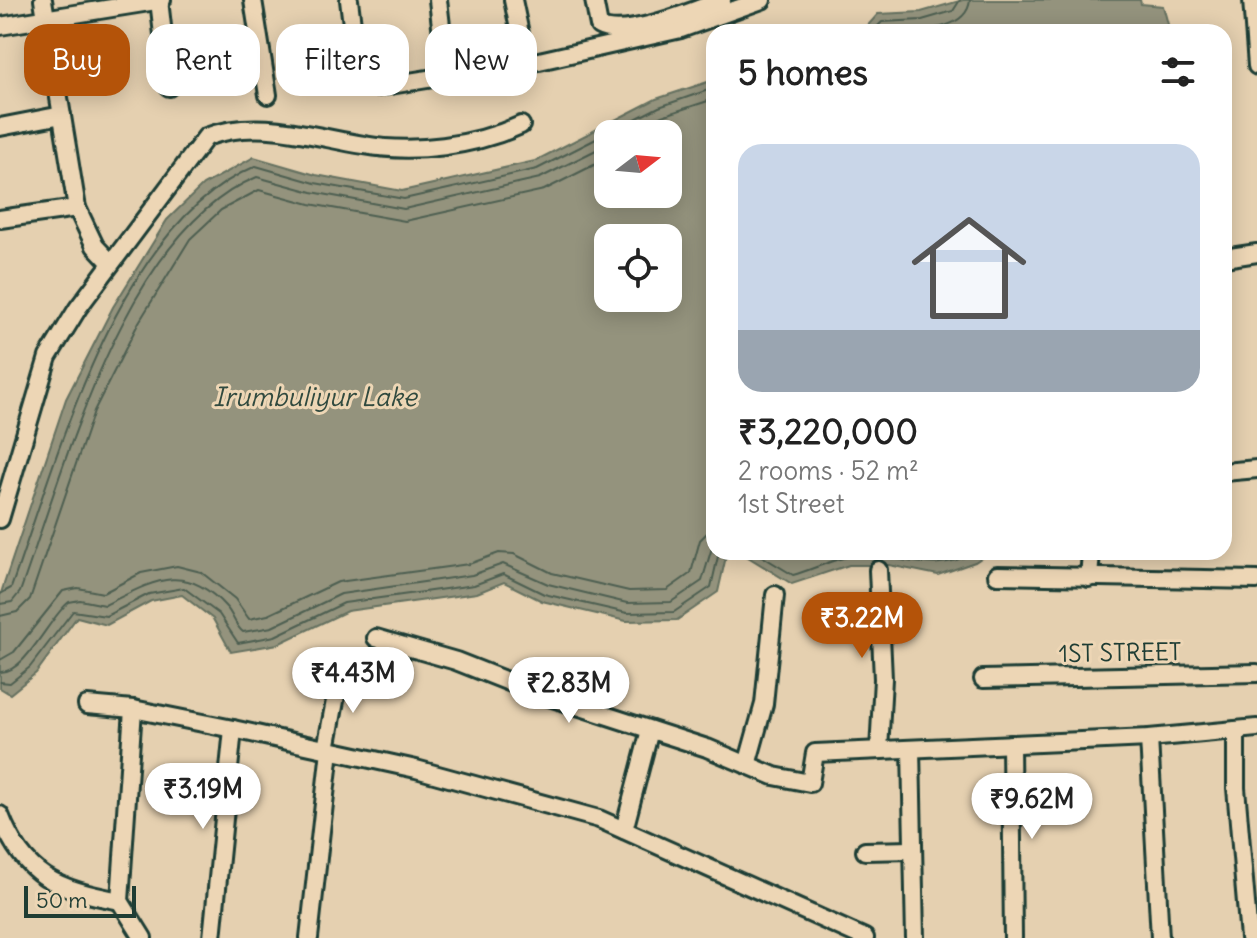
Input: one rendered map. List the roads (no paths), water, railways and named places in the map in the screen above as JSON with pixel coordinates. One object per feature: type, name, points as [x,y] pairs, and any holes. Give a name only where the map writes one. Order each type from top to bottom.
[{"type":"street","points":[[43,0],[77,208],[95,246],[111,263]]},
{"type":"street","points":[[0,26],[160,0],[162,24]]},
{"type":"street","points":[[253,0],[268,95]]},
{"type":"street","points":[[349,0],[358,74],[368,84],[378,87],[425,81]]},
{"type":"street","points":[[438,0],[441,24]]},
{"type":"street","points":[[513,0],[518,24]]},
{"type":"street","points":[[594,0],[599,26],[607,30],[676,18],[722,0]]},
{"type":"street","points":[[671,0],[676,18]]},
{"type":"street","points":[[537,59],[681,29],[762,0]]},
{"type":"street","points":[[1252,0],[1257,66]]},
{"type":"street","points":[[0,127],[62,115]]},
{"type":"street","points":[[0,516],[48,357],[111,263],[195,150],[214,135],[267,127],[363,145],[437,147],[521,125]]},
{"type":"street","points":[[0,219],[77,208]]},
{"type":"street","points":[[1232,257],[1257,253]]},
{"type":"street","points":[[1232,471],[1257,469]]},
{"type":"street","points":[[1089,578],[1090,560]]},
{"type":"street","points":[[878,570],[883,679],[879,750]]},
{"type":"street","points":[[997,575],[1257,580]]},
{"type":"street","points":[[747,765],[764,704],[775,595]]},
{"type":"street","points":[[376,638],[456,661],[537,693],[650,730],[774,776],[810,783],[815,753],[1149,738],[1257,728]]},
{"type":"street","name":"1ST STREET","points":[[983,679],[1257,673]]},
{"type":"street","points":[[309,938],[328,750],[340,674]]},
{"type":"street","points":[[87,705],[133,709],[328,750],[584,815],[865,938]]},
{"type":"street","points":[[133,709],[120,901],[143,938]]},
{"type":"street","points":[[212,938],[233,729]]},
{"type":"street","points":[[624,830],[650,730]]},
{"type":"street","points":[[1236,730],[1236,788],[1249,938]]},
{"type":"street","points":[[1149,738],[1160,938]]},
{"type":"street","points":[[1011,744],[1013,938]]},
{"type":"street","points":[[911,749],[915,938]]},
{"type":"street","points":[[0,815],[16,849],[30,868],[70,888],[120,901]]},
{"type":"street","points":[[865,851],[913,850]]},
{"type":"water","points":[[963,0],[1140,0],[1141,4],[1163,6],[1168,24],[869,24],[878,14],[921,12]]},
{"type":"water","name":"Irumbuliyur Lake","points":[[706,83],[706,560],[725,560],[718,592],[677,620],[626,621],[542,601],[504,582],[477,593],[347,611],[278,644],[231,652],[213,619],[182,595],[151,601],[107,625],[77,617],[36,673],[10,694],[0,688],[0,596],[66,399],[113,307],[167,220],[203,185],[254,157],[316,175],[402,191],[535,161],[594,131],[594,208],[682,208],[682,120],[615,120],[656,99]]},
{"type":"water","points":[[753,560],[978,560],[938,575],[889,565],[849,565],[792,584]]}]
